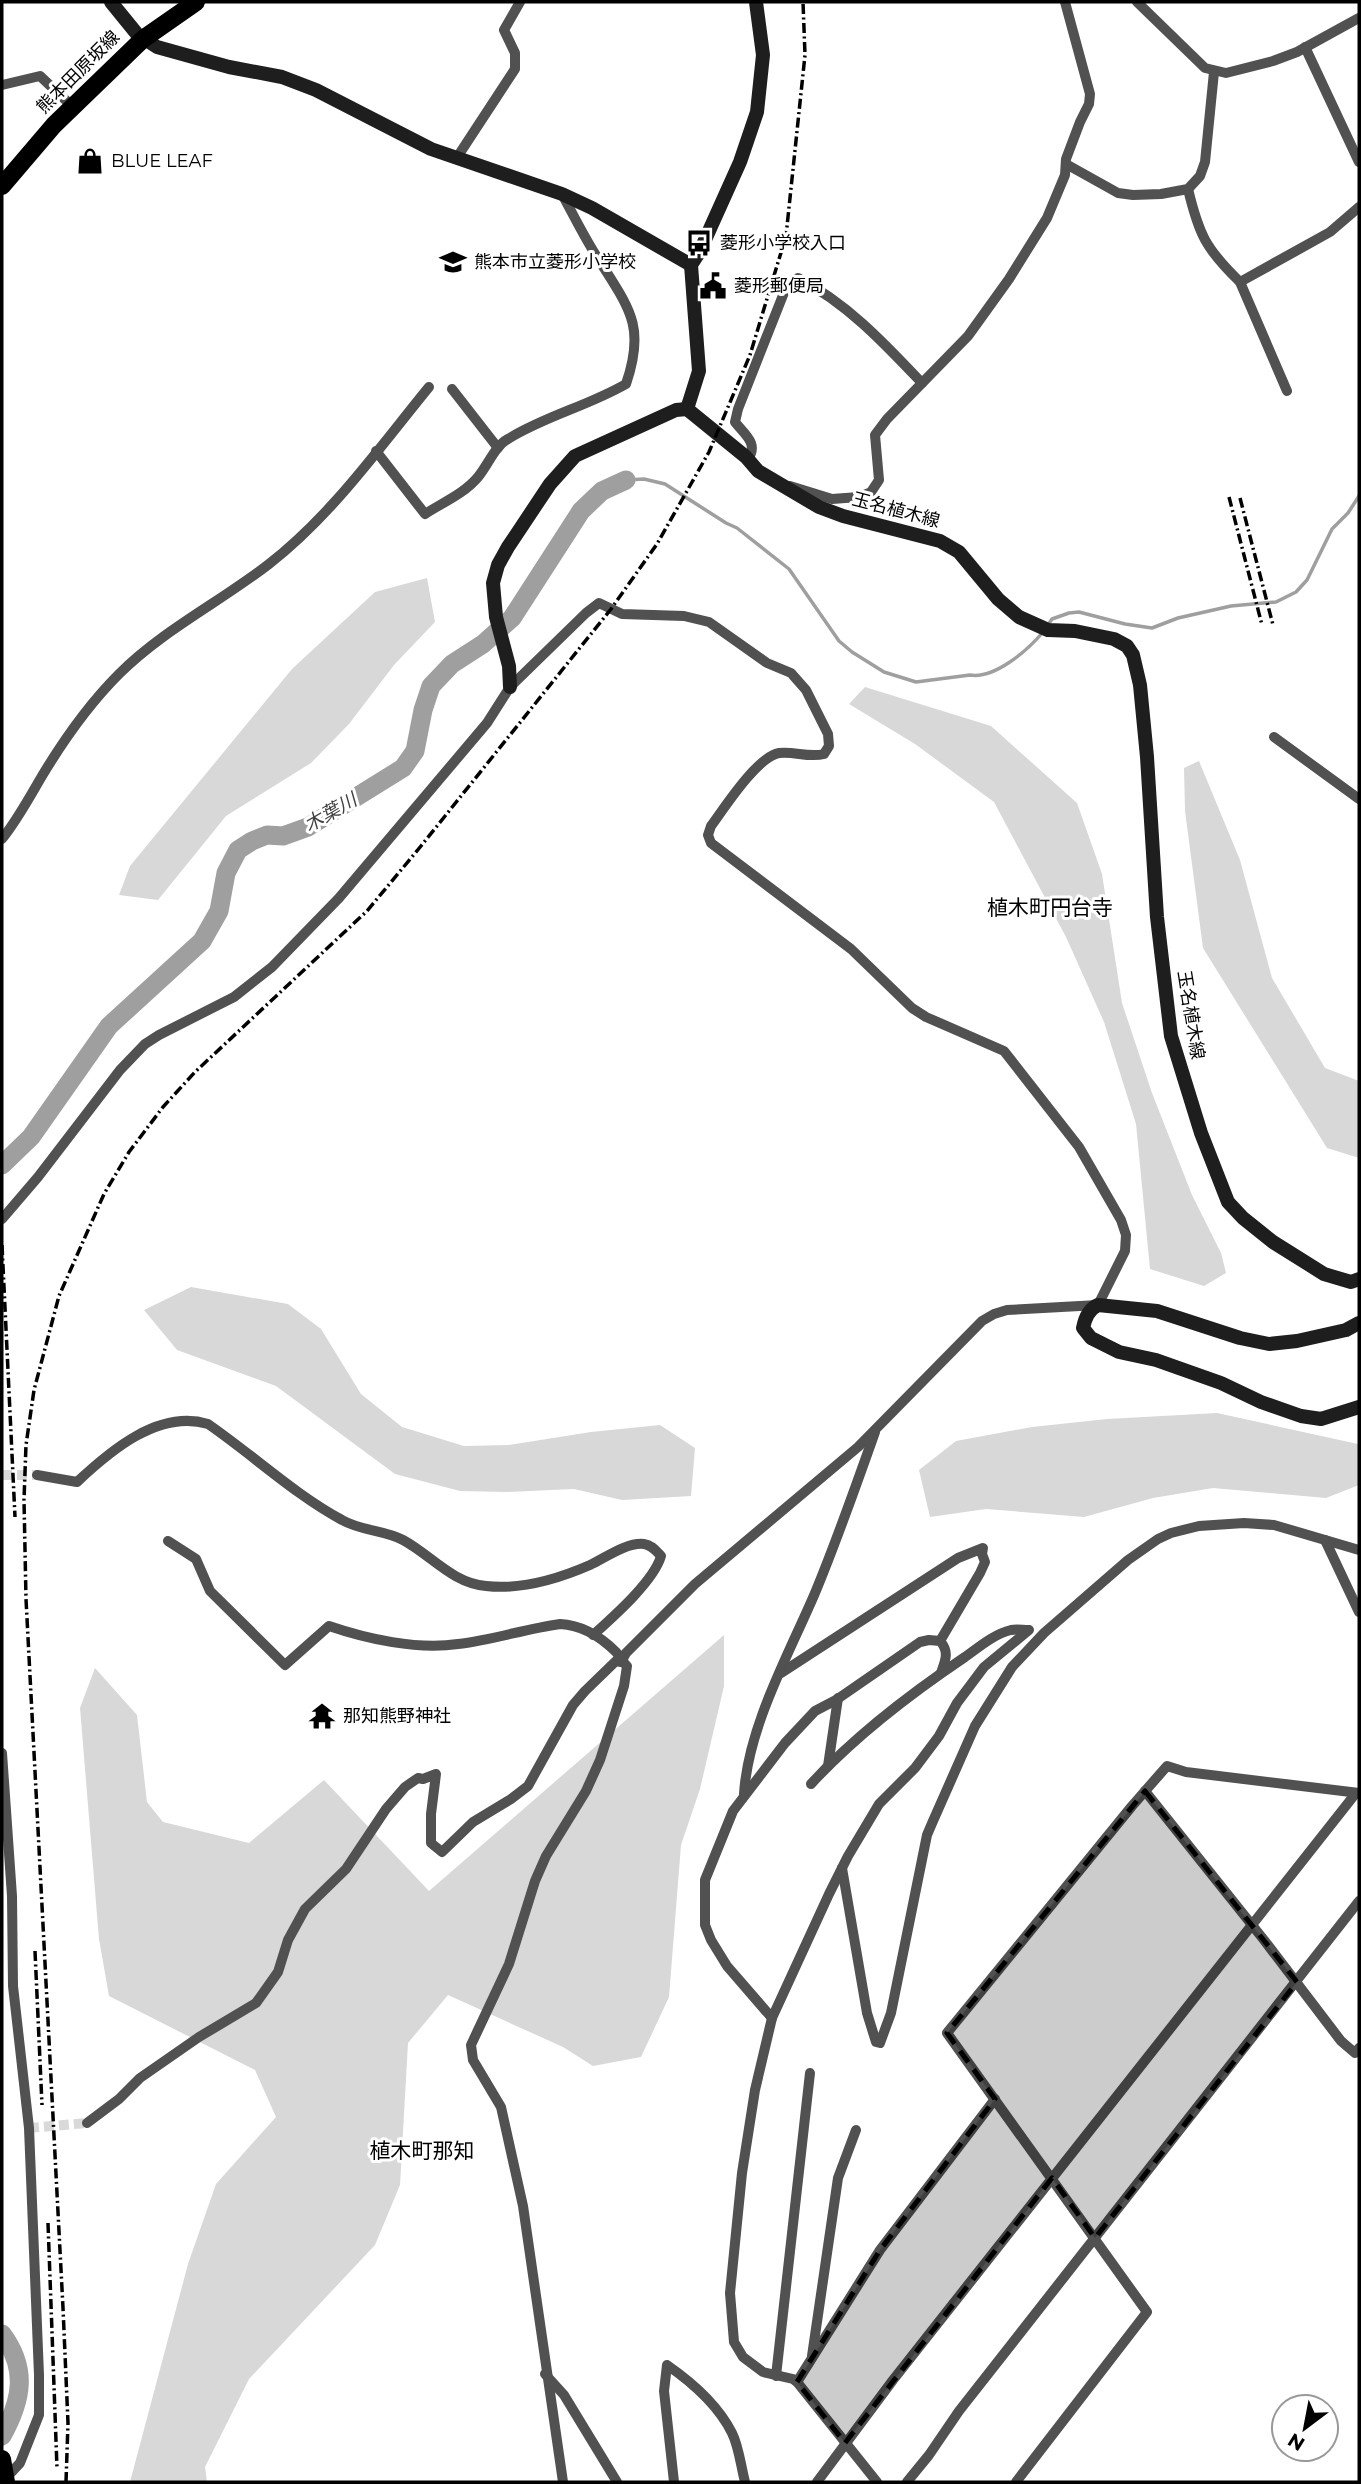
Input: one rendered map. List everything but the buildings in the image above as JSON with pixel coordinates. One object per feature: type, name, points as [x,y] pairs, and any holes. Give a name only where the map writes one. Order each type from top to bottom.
[{"type":"main road","points":[[111,2],[143,39],[157,47],[282,77],[316,90],[401,136],[457,159],[562,194],[626,226],[691,265]]},
{"type":"main road","name":"熊本田原坂線","points":[[2,186],[54,125],[143,39],[197,2]]},
{"type":"main road","points":[[510,687],[509,666],[496,617],[493,583],[498,565],[508,547],[550,484],[575,456],[677,410],[687,409],[699,371],[691,265],[700,251],[740,162],[757,111],[763,55],[757,2]]},
{"type":"main road","name":"玉名植木線","points":[[687,409],[748,459],[758,471],[819,507],[843,516],[940,541],[959,552],[985,584],[1019,617],[1048,630],[1114,639],[1127,646],[1133,655],[1140,685],[1157,917],[1171,1036],[1200,1133],[1228,1202],[1244,1218],[1273,1242],[1324,1274],[1351,1282],[1359,1279]]},
{"type":"main road","points":[[1359,1323],[1334,1333],[1269,1344],[1240,1338],[1157,1311],[1098,1305],[1093,1307],[1085,1319],[1083,1328],[1091,1338],[1119,1352],[1156,1360],[1208,1378],[1261,1402],[1301,1416],[1321,1419],[1359,1407]]},
{"type":"main road","points":[[2,2459],[6,2480]]},
{"type":"street","points":[[457,159],[515,69],[515,52],[504,30],[520,2]]},
{"type":"street","points":[[777,482],[832,499],[859,497],[871,492],[879,480],[875,435],[968,336],[1009,279],[1047,218],[1065,175],[1066,164],[1090,94],[1065,2]]},
{"type":"street","points":[[1137,2],[1205,68],[1226,73],[1273,61],[1359,18]]},
{"type":"street","points":[[1305,47],[1359,162]]},
{"type":"street","points":[[1066,164],[1118,193],[1161,194],[1188,189],[1200,176],[1205,162],[1214,72]]},
{"type":"street","points":[[2,85],[40,76],[73,107]]},
{"type":"street","points":[[1188,189],[1196,225],[1220,263],[1240,282],[1287,391]]},
{"type":"street","points":[[376,451],[425,514],[477,479],[504,440],[549,417],[601,398],[626,384],[632,367],[636,334],[630,312],[621,292],[598,259],[562,194]]},
{"type":"street","points":[[1240,282],[1329,232],[1359,207]]},
{"type":"street","points":[[748,459],[752,453],[752,441],[735,422],[738,409],[787,285],[798,278],[818,288],[845,309],[922,383]]},
{"type":"street","points":[[2,839],[20,816],[73,730],[120,673],[152,644],[269,564],[333,504],[429,387]]},
{"type":"street","points":[[452,388],[498,448]]},
{"type":"street","points":[[2,1219],[38,1177],[120,1070],[145,1044],[234,997],[272,967],[339,898],[487,723],[510,687],[599,603],[622,614],[684,616],[709,622],[767,663],[791,673],[806,690],[828,734],[829,746],[824,754],[775,754],[761,763],[711,826],[708,835],[711,843],[850,949],[912,1008],[1004,1052],[1079,1147],[1121,1220],[1126,1235],[1125,1251],[1098,1305],[1007,1311],[982,1321],[956,1344],[876,1430],[695,1584],[635,1643],[621,1662]]},
{"type":"street","points":[[1274,737],[1359,799]]},
{"type":"street","points":[[37,1475],[77,1482],[102,1459],[156,1427],[197,1420],[208,1424],[279,1478],[341,1520],[358,1528],[387,1533],[403,1540],[463,1581],[486,1586],[518,1586],[547,1580],[587,1566],[626,1548],[643,1544],[654,1548],[661,1556],[659,1562],[641,1587],[593,1635]]},
{"type":"street","points":[[744,1794],[752,1749],[771,1692],[827,1565],[876,1430]]},
{"type":"street","points":[[842,1868],[867,2013],[873,2036],[876,2042],[880,2043],[891,2014],[930,1828],[975,1726],[1012,1667],[1044,1633],[1128,1560],[1171,1533],[1199,1526],[1244,1523],[1273,1525],[1359,1550]]},
{"type":"street","points":[[1325,1540],[1359,1612]]},
{"type":"street","points":[[168,1541],[196,1559],[210,1591],[285,1665],[329,1626],[359,1636],[406,1643],[456,1645],[560,1624],[575,1625],[618,1654],[621,1662]]},
{"type":"street","points":[[780,1674],[958,1558],[983,1548],[985,1562],[980,1573],[940,1641]]},
{"type":"street","points":[[811,1784],[828,1766],[941,1673],[998,1636],[1011,1630],[1044,1633]]},
{"type":"street","points":[[877,2482],[797,2382],[763,2372],[743,2357],[734,2342],[730,2293],[742,2173],[755,2090],[772,2018],[794,1966],[842,1868],[879,1804],[915,1768],[984,1667],[1029,1630]]},
{"type":"street","points":[[772,2018],[727,1966],[705,1925],[705,1880],[733,1811],[744,1794],[815,1711],[920,1642],[940,1641],[945,1647],[947,1656],[941,1673]]},
{"type":"street","points":[[87,2123],[119,2099],[140,2078],[199,2037],[256,2003],[278,1972],[288,1940],[305,1909],[346,1869],[386,1809],[405,1787],[418,1778],[424,1779],[436,1774],[431,1843],[442,1852],[473,1822],[528,1786],[573,1706],[585,1691],[616,1661],[627,1666],[600,1760],[586,1791],[546,1856],[535,1881],[509,1964],[471,2045],[473,2060],[501,2107],[527,2229],[545,2374],[563,2482]]},
{"type":"street","points":[[828,1766],[838,1698]]},
{"type":"street","points":[[2,1753],[12,1896],[13,1986],[29,2128],[39,2401],[39,2415],[20,2463],[6,2480]]},
{"type":"street","points":[[1017,2482],[1147,2312],[947,2033],[1167,1766],[1186,1772],[1358,1793]]},
{"type":"street","points":[[1145,1791],[1341,2041],[1355,2053],[1359,2048]]},
{"type":"street","points":[[817,2482],[1052,2178],[1358,1793]]},
{"type":"street","points":[[906,2482],[1359,1901]]},
{"type":"street","points":[[776,2376],[810,2073]]},
{"type":"street","points":[[797,2382],[880,2250],[995,2099]]},
{"type":"street","points":[[811,2359],[838,2178],[856,2130]]},
{"type":"street","points":[[674,2482],[664,2391],[667,2365],[693,2382],[720,2415],[732,2434],[744,2482]]},
{"type":"street","points":[[545,2374],[564,2395],[617,2482]]},
{"type":"highlighted area","points":[[1145,1791],[1297,1982],[1095,2238],[1052,2178],[845,2443],[797,2382],[880,2250],[995,2099],[947,2033]]},
{"type":"shaded area","points":[[427,578],[435,622],[394,665],[349,724],[311,763],[226,816],[158,900],[119,895],[130,866],[292,669],[375,592]]},
{"type":"shaded area","points":[[865,687],[991,726],[1077,803],[1102,874],[1122,1003],[1152,1093],[1192,1195],[1221,1253],[1226,1273],[1204,1286],[1150,1269],[1136,1124],[1104,1022],[1066,937],[994,802],[915,744],[849,704]]},
{"type":"shaded area","points":[[1199,761],[1240,860],[1272,978],[1325,1068],[1359,1081],[1359,1158],[1327,1148],[1203,948],[1185,811],[1184,768]]},
{"type":"shaded area","points":[[191,1287],[288,1304],[321,1329],[361,1394],[402,1427],[464,1446],[509,1445],[591,1432],[660,1425],[695,1448],[691,1496],[622,1500],[574,1489],[460,1491],[395,1474],[276,1386],[177,1350],[144,1310]]},
{"type":"shaded area","points":[[1217,1413],[1358,1444],[1359,1485],[1326,1498],[1213,1488],[1153,1498],[1084,1517],[986,1509],[930,1517],[919,1470],[956,1441],[1032,1427],[1107,1419]]},
{"type":"shaded area","points":[[724,1635],[724,1686],[700,1789],[681,1845],[669,1997],[641,2057],[593,2066],[563,2047],[448,1995],[408,2043],[400,2185],[375,2245],[249,2379],[205,2467],[207,2482],[130,2482],[188,2264],[216,2184],[276,2117],[255,2070],[109,1996],[99,1939],[80,1708],[95,1668],[137,1715],[147,1802],[163,1822],[249,1843],[324,1780],[429,1891]]},
{"type":"waterway","points":[[626,480],[644,479],[665,484],[737,528],[789,569],[839,641],[884,672],[916,682],[980,675],[1010,662],[1043,632]]},
{"type":"waterway","name":"木葉川","points":[[2,1165],[31,1137],[109,1026],[202,941],[219,911],[226,873],[238,850],[267,835],[283,836],[308,827],[403,768],[415,751],[431,686],[452,664],[483,644],[512,618],[581,511],[602,491],[626,480]]},
{"type":"waterway","points":[[1048,625],[1052,619],[1079,612],[1152,628],[1178,618],[1231,606],[1276,602],[1296,592],[1307,580],[1332,529],[1348,513],[1359,496]]},
{"type":"waterway","name":"木葉川","points":[[2,2334],[16,2360],[19,2372],[18,2397],[2,2436]]},
{"type":"tunnel","points":[[2,1475],[37,1475]]},
{"type":"tunnel","points":[[29,2128],[87,2123]]},
{"type":"railway","points":[[66,2482],[68,2423],[26,1599],[24,1500],[26,1445],[34,1390],[59,1296],[104,1194],[129,1152],[163,1107],[195,1072],[367,911],[611,609],[657,544],[709,452],[750,355],[786,236],[805,55],[803,2]]},
{"type":"railway","points":[[1229,497],[1262,625]]},
{"type":"railway","points":[[1240,498],[1273,625]]},
{"type":"railway","points":[[2,1245],[15,1517]]},
{"type":"railway","points":[[35,1951],[42,2105]]},
{"type":"railway","points":[[48,2223],[57,2468]]},
{"type":"place","name":"BLUE LEAF","points":[[90,161]]},
{"type":"place","name":"菱形小学校入口","points":[[699,243]]},
{"type":"place","name":"熊本市立菱形小学校","points":[[453,262]]},
{"type":"place","name":"菱形郵便局","points":[[713,286]]},
{"type":"place","name":"那知熊野神社","points":[[322,1716]]},
{"type":"district","name":"植木町円台寺","points":[[1050,908]]},
{"type":"district","name":"植木町那知","points":[[422,2151]]}]
